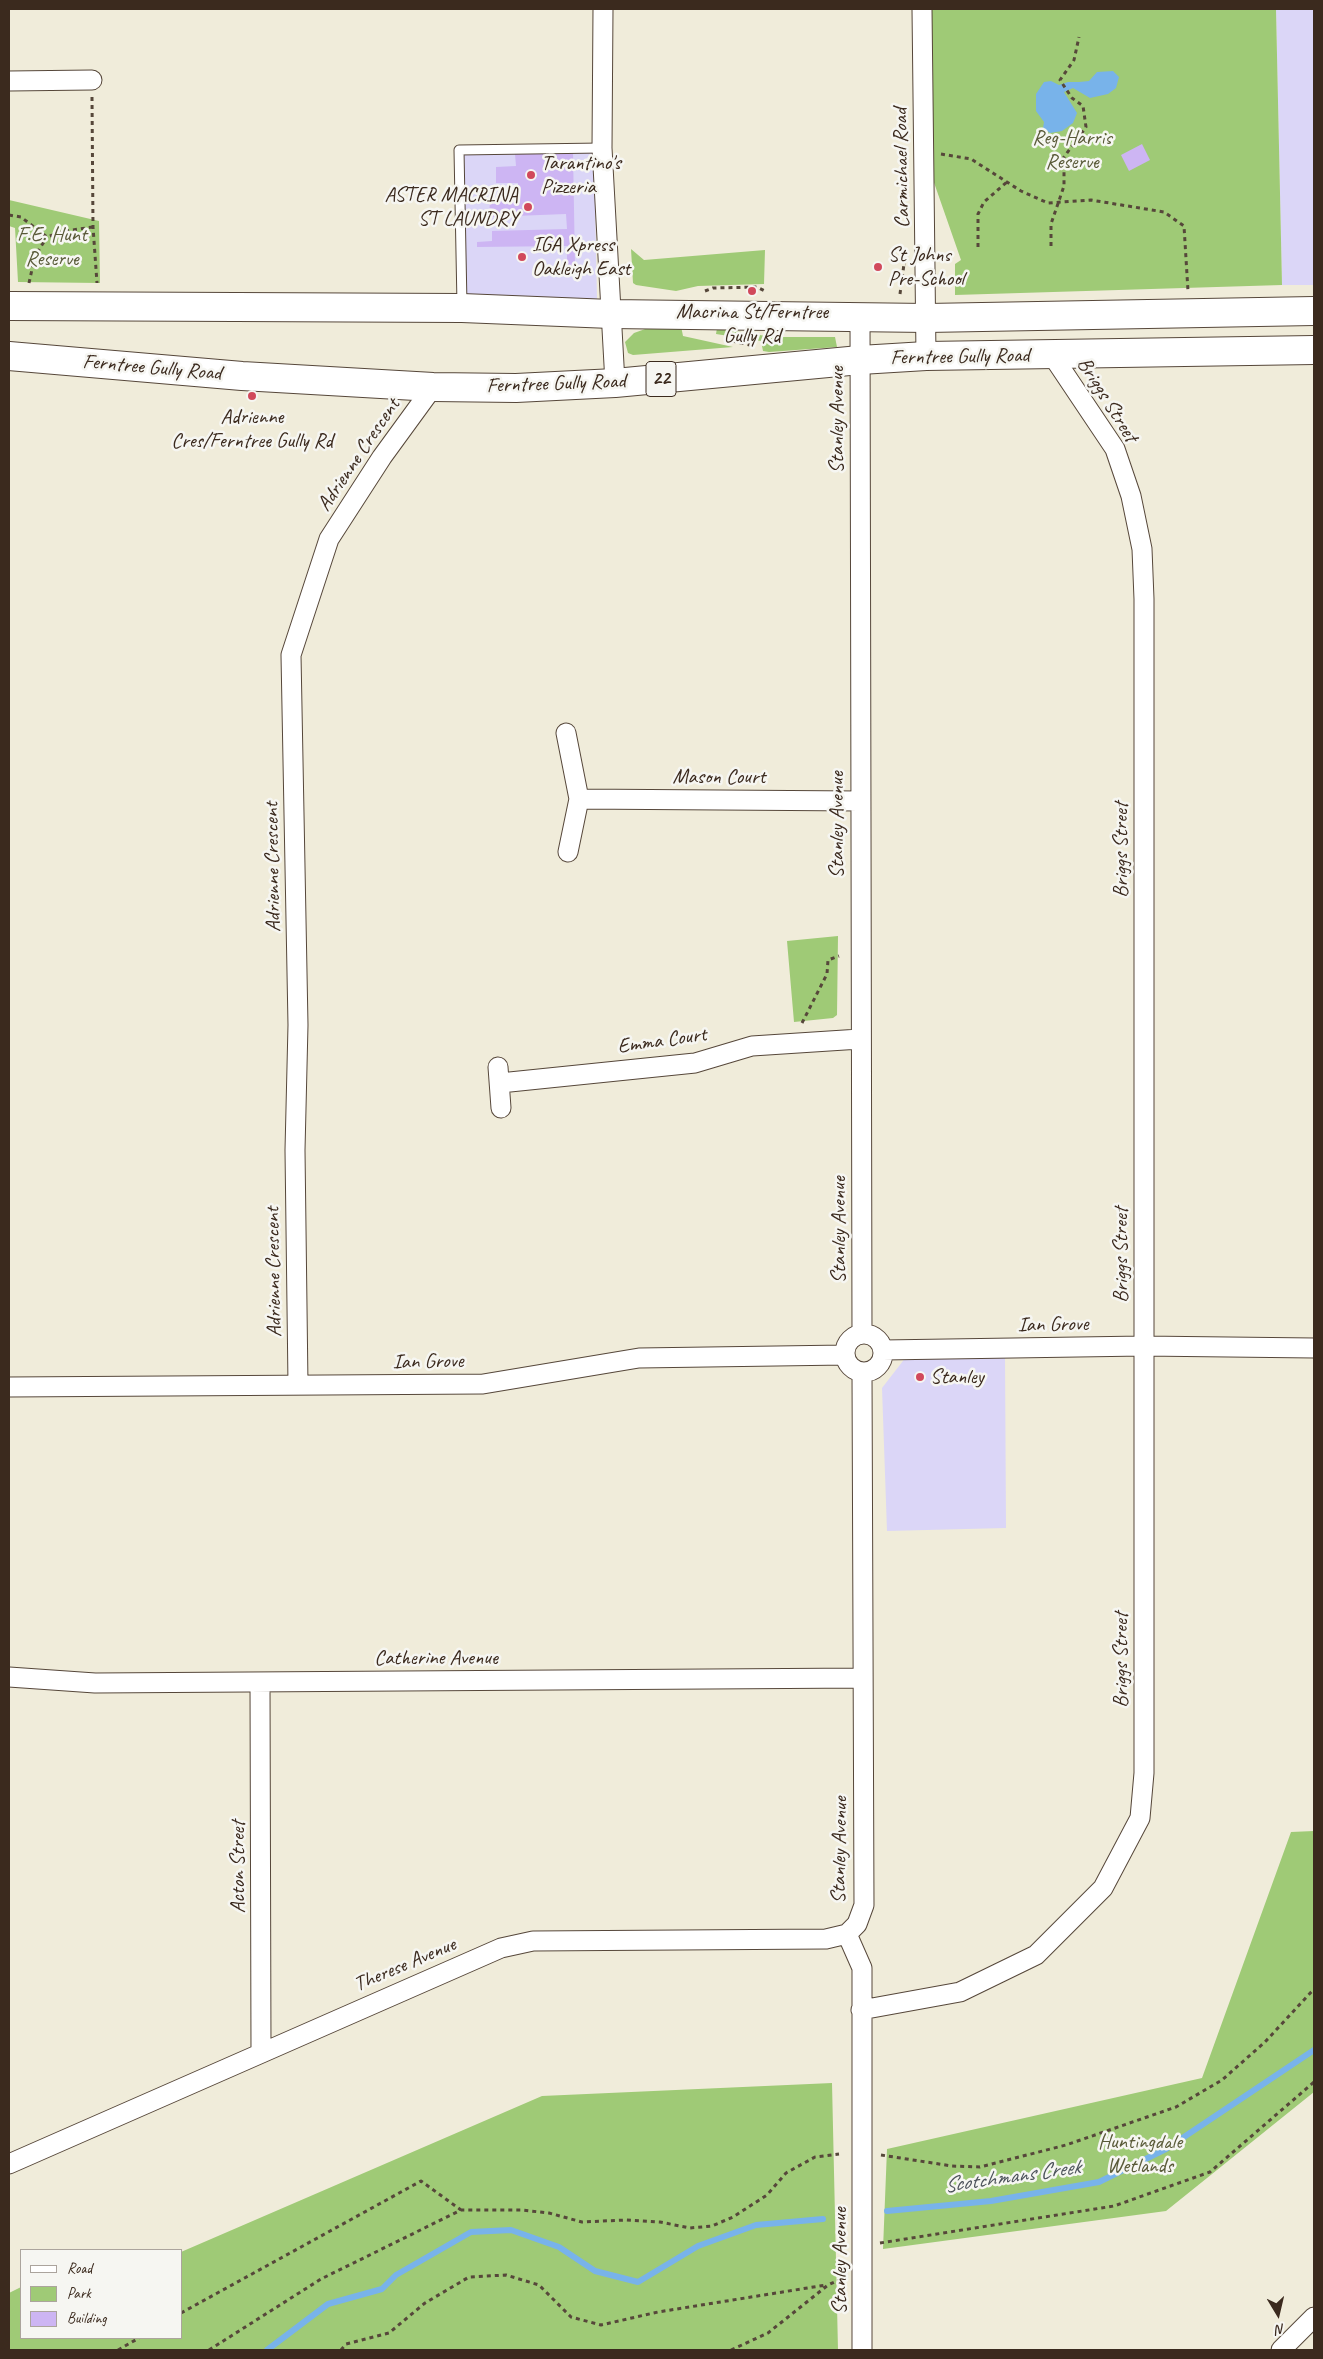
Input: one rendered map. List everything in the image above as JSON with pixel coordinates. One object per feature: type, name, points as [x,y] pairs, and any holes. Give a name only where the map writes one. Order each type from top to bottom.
[{"type":"main road","name":"Ferntree Gully Road","points":[[9,306],[462,308],[611,314],[927,318],[1314,311]]},
{"type":"main road","name":"Ferntree Gully Road","points":[[9,356],[242,376],[434,387],[516,388],[615,383],[860,360],[926,356],[1314,350]]},
{"type":"street","points":[[603,9],[602,148],[615,383]]},
{"type":"street","name":"Carmichael Road","points":[[922,9],[926,356]]},
{"type":"street","points":[[9,82],[92,80]]},
{"type":"street","name":"Stanley Avenue","points":[[860,316],[862,1334]]},
{"type":"street","name":"Briggs Street","points":[[861,2010],[960,1992],[1036,1955],[1104,1888],[1140,1818],[1144,1773],[1144,599],[1142,549],[1131,496],[1114,449],[1052,355]]},
{"type":"street","name":"Adrienne Crescent","points":[[298,1385],[295,1150],[298,1025],[291,656],[329,539],[382,457],[434,387]]},
{"type":"street","points":[[566,733],[579,799],[568,852]]},
{"type":"street","name":"Mason Court","points":[[579,799],[860,800]]},
{"type":"street","name":"Emma Court","points":[[501,1108],[499,1075],[695,1063],[752,1046],[860,1039]]},
{"type":"street","points":[[862,1334],[875,1337],[883,1350],[881,1362],[876,1367],[862,1372],[850,1365],[845,1355],[848,1344],[856,1336],[862,1334]]},
{"type":"street","name":"Ian Grove","points":[[883,1350],[1143,1346],[1314,1348]]},
{"type":"street","name":"Ian Grove","points":[[9,1387],[483,1384],[639,1358],[845,1355]]},
{"type":"street","name":"Stanley Avenue","points":[[862,1372],[864,1904],[857,1924],[847,1934],[862,1968],[862,2350]]},
{"type":"street","name":"Catherine Avenue","points":[[9,1678],[95,1683],[863,1678]]},
{"type":"street","name":"Acton Street","points":[[260,1682],[261,2052]]},
{"type":"street","name":"Therese Avenue","points":[[9,2164],[502,1948],[533,1941],[826,1939],[847,1934]]},
{"type":"street","points":[[1281,2350],[1314,2317]]},
{"type":"lane","points":[[462,308],[459,150],[602,148]]},
{"type":"path","points":[[1051,246],[1051,224],[1064,186],[1064,156],[1086,127],[1083,106],[1072,98],[1060,80],[1074,60],[1079,37]]},
{"type":"path","points":[[92,80],[93,227],[98,286]]},
{"type":"path","points":[[923,151],[971,159],[1021,191],[1048,203],[1091,200],[1164,212],[1184,226],[1188,293]]},
{"type":"path","points":[[978,247],[978,214],[984,202],[1008,182]]},
{"type":"path","points":[[9,215],[22,218],[47,238]]},
{"type":"path","points":[[29,285],[35,256],[47,238],[65,231],[93,227]]},
{"type":"path","points":[[891,294],[901,294],[904,264],[926,262]]},
{"type":"path","points":[[697,293],[714,288],[757,287],[772,295]]},
{"type":"path","points":[[800,1026],[827,974],[828,960],[839,956]]},
{"type":"path","points":[[878,2164],[880,2155],[952,2166],[980,2167],[1066,2145],[1176,2107],[1222,2080],[1265,2042],[1314,1989]]},
{"type":"path","points":[[877,2244],[1114,2206],[1210,2172],[1314,2082]]},
{"type":"path","points":[[209,2350],[321,2279],[461,2210],[494,2209],[549,2213],[582,2222],[626,2220],[660,2222],[690,2228],[712,2226],[733,2217],[767,2195],[786,2173],[815,2158],[839,2154]]},
{"type":"path","points":[[182,2312],[421,2180],[461,2210]]},
{"type":"path","points":[[340,2350],[346,2344],[389,2333],[425,2303],[469,2277],[506,2275],[539,2285],[571,2317],[601,2325],[658,2312],[828,2285],[862,2270],[878,2266],[877,2234]]},
{"type":"path","points":[[731,2350],[768,2333],[828,2285]]},
{"type":"path","points":[[118,2350],[137,2339]]},
{"type":"shaded area","points":[[1276,9],[1314,9],[1314,285],[1282,285]]},
{"type":"shaded area","points":[[594,152],[597,299],[466,298],[464,155]]},
{"type":"shaded area","points":[[906,1357],[1005,1357],[1006,1528],[887,1531],[882,1388]]},
{"type":"green space","name":"Reg-Harris Reserve","points":[[922,9],[1276,9],[1282,285],[955,295],[955,264],[961,260],[923,151]]},
{"type":"green space","name":"F.E. Hunt Reserve","points":[[9,200],[99,221],[100,283],[18,282],[15,228],[9,226]]},
{"type":"green space","points":[[631,249],[644,260],[765,250],[764,284],[698,286],[676,291],[636,285],[633,283]]},
{"type":"green space","points":[[681,326],[683,336],[733,347],[633,355],[628,353],[625,342],[634,333],[648,328]]},
{"type":"green space","points":[[717,328],[772,337],[835,337],[837,347],[769,352],[763,351],[761,341],[716,334]]},
{"type":"green space","points":[[838,936],[837,1015],[833,1018],[794,1022],[787,941]]},
{"type":"green space","name":"Huntingdale Wetlands","points":[[1314,1831],[1314,2092],[1166,2211],[883,2249],[887,2149],[1202,2078],[1291,1832]]},
{"type":"green space","points":[[832,2083],[838,2350],[9,2350],[9,2293],[20,2288],[20,2339],[182,2339],[182,2252],[542,2096]]},
{"type":"water","points":[[1113,71],[1119,77],[1116,88],[1108,94],[1090,98],[1073,88],[1064,92],[1077,113],[1073,123],[1062,131],[1050,133],[1043,128],[1044,122],[1036,111],[1036,94],[1044,82],[1051,81],[1059,85],[1068,82],[1089,81],[1097,72]]},
{"type":"building","points":[[1142,144],[1150,160],[1129,171],[1121,155]]},
{"type":"building","points":[[573,152],[575,266],[567,267],[567,246],[477,247],[477,242],[492,241],[492,231],[567,229],[566,214],[489,217],[490,200],[518,199],[518,183],[496,183],[496,167],[516,166],[515,154]]},
{"type":"waterway","name":"Scotchmans Creek","points":[[887,2211],[991,2201],[1099,2182],[1166,2149],[1314,2050]]},
{"type":"waterway","name":"Scotchmans Creek","points":[[267,2350],[328,2304],[382,2289],[396,2275],[471,2232],[511,2230],[559,2247],[595,2271],[638,2282],[698,2246],[756,2225],[823,2219]]},
{"type":"place","name":"Tarantino's Pizzeria","points":[[531,175]]},
{"type":"place","name":"ASTER MACRINA ST LAUNDRY","points":[[528,207]]},
{"type":"place","name":"IGA Xpress Oakleigh East","points":[[522,257]]},
{"type":"place","name":"St Johns Pre-School","points":[[878,267]]},
{"type":"place","name":"Macrina St/Ferntree Gully Rd","points":[[752,291]]},
{"type":"place","name":"Adrienne Cres/Ferntree Gully Rd","points":[[252,396]]},
{"type":"place","name":"Stanley","points":[[920,1377]]}]
